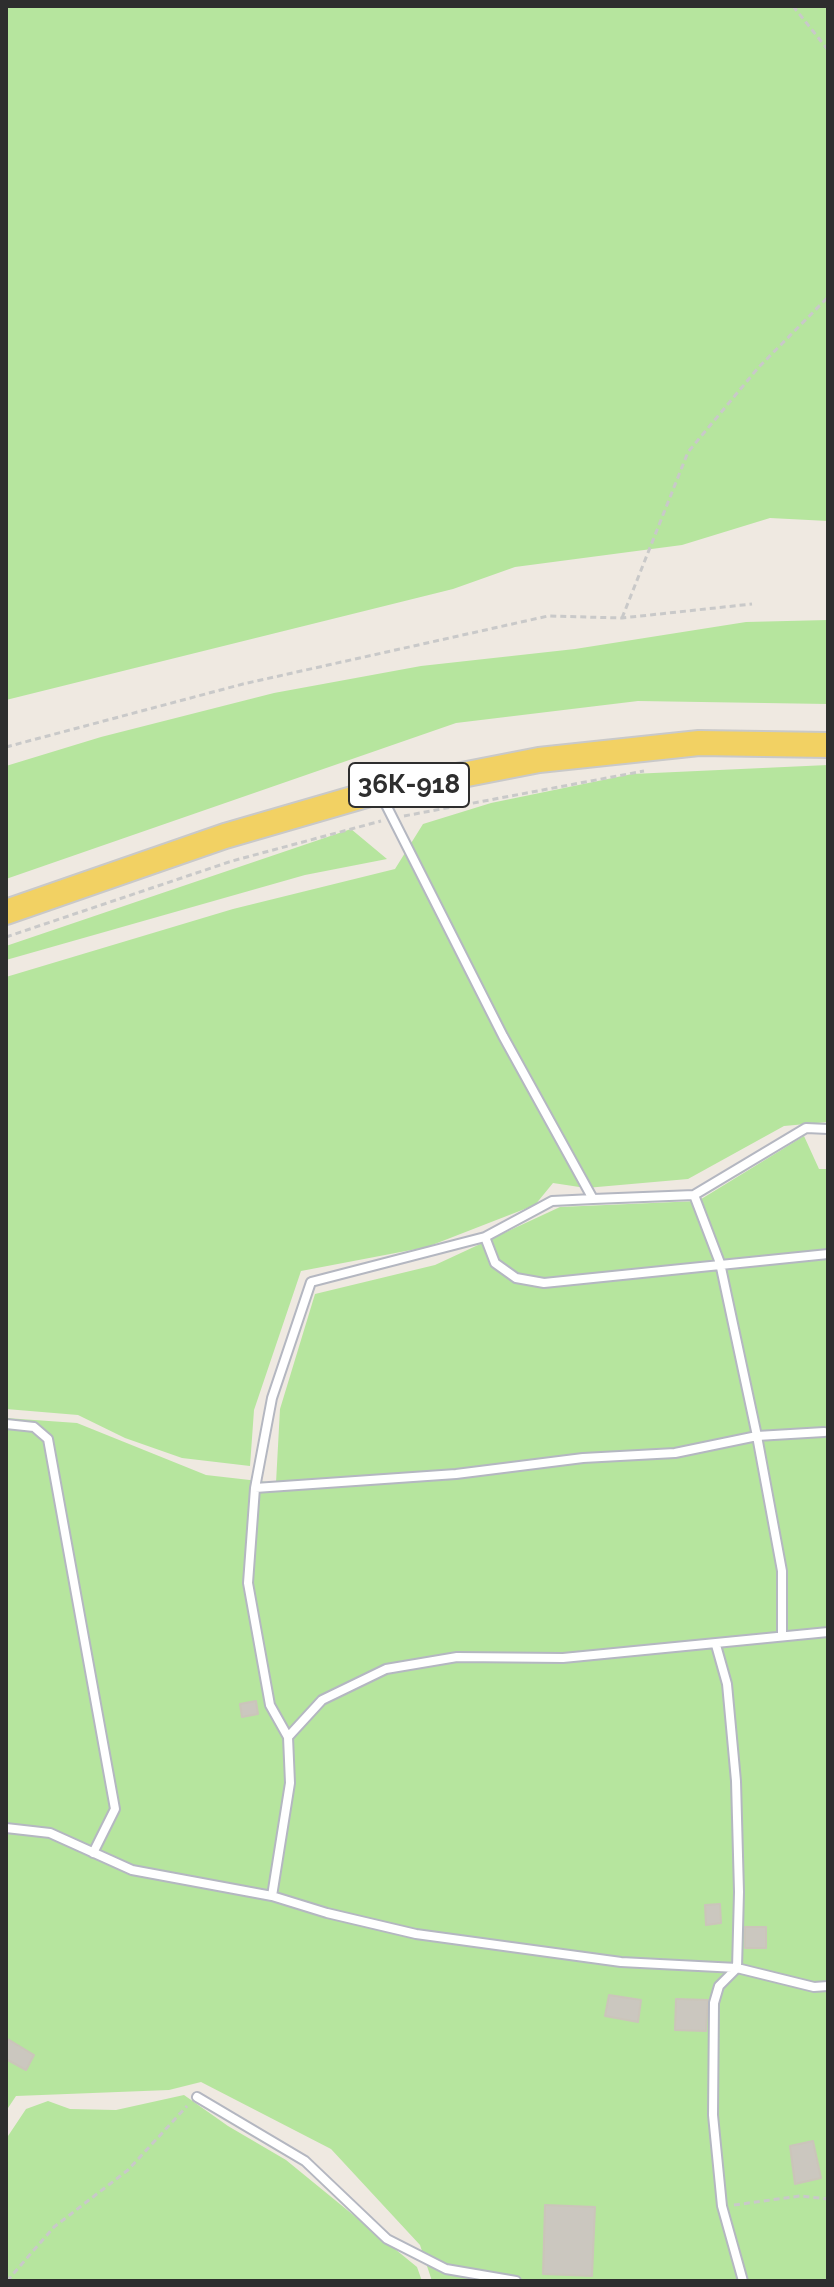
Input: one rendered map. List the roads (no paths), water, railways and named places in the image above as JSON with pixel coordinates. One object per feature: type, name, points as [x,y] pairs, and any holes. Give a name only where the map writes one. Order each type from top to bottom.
[{"type":"main road","name":"36К-918","points":[[6,912],[225,836],[380,791],[568,757],[699,743],[828,745]]},
{"type":"lane","points":[[380,791],[390,819],[412,852],[503,1036],[593,1199]]},
{"type":"lane","points":[[272,1896],[290,1783],[288,1737],[270,1705],[248,1583],[255,1488],[272,1398],[311,1282],[485,1237],[552,1201],[694,1195],[806,1128],[828,1129]]},
{"type":"lane","points":[[694,1195],[720,1263],[757,1436],[782,1571],[782,1636]]},
{"type":"lane","points":[[485,1237],[495,1263],[516,1278],[544,1283],[828,1254]]},
{"type":"lane","points":[[6,1424],[34,1427],[48,1439],[115,1809],[93,1853]]},
{"type":"lane","points":[[255,1488],[456,1474],[583,1458],[675,1453],[757,1436],[824,1432]]},
{"type":"lane","points":[[288,1737],[322,1700],[386,1669],[457,1657],[563,1658],[828,1632]]},
{"type":"lane","points":[[716,1645],[727,1684],[736,1781],[737,1968],[719,1986],[714,2003],[713,2115],[722,2206],[743,2281]]},
{"type":"lane","points":[[6,1829],[50,1833],[132,1870],[272,1896],[327,1913],[416,1934],[621,1962],[737,1968],[814,1987],[828,1986]]},
{"type":"lane","points":[[197,2097],[305,2161],[387,2239],[446,2269],[516,2281]]}]
